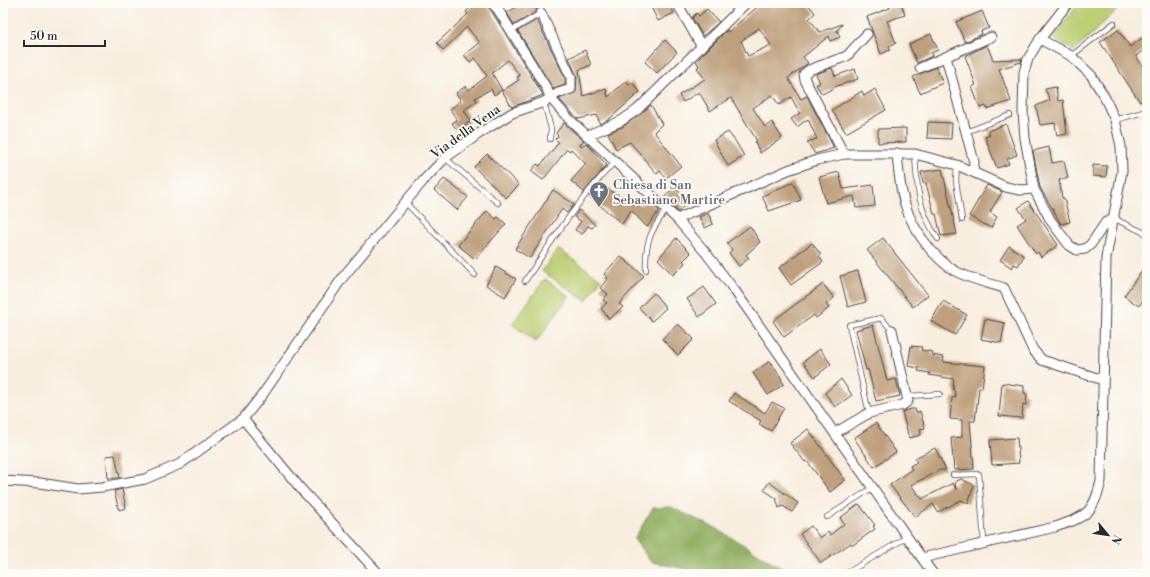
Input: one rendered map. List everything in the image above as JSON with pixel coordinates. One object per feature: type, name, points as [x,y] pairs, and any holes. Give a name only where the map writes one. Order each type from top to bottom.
[{"type":"street","points":[[491,3],[511,31],[547,89],[548,100],[588,135],[677,219],[706,253],[735,291],[933,574]]},
{"type":"street","points":[[677,3],[702,47]]},
{"type":"street","points":[[588,135],[622,121],[637,110],[746,3]]},
{"type":"street","points":[[1068,3],[1040,39],[1028,59],[1024,72],[1023,112],[1025,138],[1034,189],[1051,221],[1069,245],[1077,250],[1085,249],[1091,244],[1106,222],[1115,219]]},
{"type":"street","name":"Via della Vena","points":[[3,481],[40,483],[78,489],[102,488],[145,479],[180,464],[243,419],[263,394],[343,277],[405,202],[445,158],[480,133],[512,113],[548,100],[558,93],[571,89],[571,77],[541,13]]},
{"type":"street","points":[[844,154],[804,80],[804,74],[809,70],[847,56],[867,34]]},
{"type":"street","points":[[920,68],[991,37]]},
{"type":"street","points":[[922,558],[1055,527],[1073,521],[1088,513],[1097,499],[1101,480],[1106,258],[1115,219],[1122,171],[1121,146],[1115,120],[1104,96],[1091,75],[1071,56],[1040,39]]},
{"type":"street","points":[[946,57],[974,162],[973,172]]},
{"type":"street","points":[[897,153],[900,187],[905,208],[918,234],[940,261],[955,271],[1004,288],[1033,350],[1042,360],[1103,380]]},
{"type":"street","points":[[677,219],[788,170],[817,160],[844,154],[916,154],[957,165],[1006,187],[1020,190],[1034,189]]},
{"type":"street","points":[[835,433],[869,413],[903,405],[908,402],[908,396],[892,330]]},
{"type":"street","points":[[243,419],[301,489],[379,574]]},
{"type":"lane","points":[[511,31],[541,13]]},
{"type":"lane","points":[[1071,56],[1114,23]]},
{"type":"lane","points":[[548,100],[551,129],[550,139]]},
{"type":"lane","points":[[1115,120],[1147,111]]},
{"type":"lane","points":[[966,132],[1010,115]]},
{"type":"lane","points":[[916,154],[916,184],[920,204],[926,222],[938,239]]},
{"type":"lane","points":[[445,158],[498,203]]},
{"type":"lane","points":[[524,281],[577,205],[595,182],[615,162]]},
{"type":"lane","points":[[957,165],[956,181],[962,220]]},
{"type":"lane","points":[[405,202],[475,275]]},
{"type":"lane","points":[[646,270],[647,242],[651,231],[666,210]]},
{"type":"lane","points":[[1115,219],[1147,234]]},
{"type":"lane","points":[[869,413],[849,325],[881,318],[892,330]]},
{"type":"lane","points":[[908,396],[940,394]]},
{"type":"lane","points":[[953,475],[979,474],[984,543]]},
{"type":"lane","points":[[827,517],[872,488]]},
{"type":"lane","points":[[845,574],[907,537]]},
{"type":"green space","points":[[1079,3],[1124,3],[1074,51],[1053,38]]},
{"type":"green space","points":[[558,249],[601,279],[586,301],[542,271]]},
{"type":"green space","points":[[545,279],[569,296],[536,342],[512,324]]},
{"type":"green space","points":[[671,507],[715,528],[792,574],[711,574],[651,562],[634,539],[653,508]]},
{"type":"building","points":[[474,3],[485,3],[492,12],[543,95],[512,107],[502,91],[519,80],[517,77],[520,76],[508,60],[492,73],[502,90],[494,95],[491,89],[475,98],[477,101],[464,110],[471,121],[457,130],[452,123],[457,120],[450,109],[461,101],[456,93],[466,86],[469,90],[487,76],[475,58],[470,62],[464,55],[480,43],[467,27],[443,50],[437,43],[468,14],[466,12]]},
{"type":"building","points":[[513,3],[534,3],[538,8],[534,13],[514,25],[507,13],[516,7]]},
{"type":"building","points":[[649,3],[669,3],[674,13],[658,21]]},
{"type":"building","points":[[762,3],[807,3],[815,13],[809,19],[820,32],[842,24],[837,30],[840,37],[830,41],[829,36],[803,57],[808,63],[788,78],[801,99],[807,96],[834,148],[815,154],[807,142],[817,139],[808,119],[797,127],[791,119],[800,113],[791,97],[779,105],[772,95],[753,108],[765,127],[772,122],[782,138],[760,153],[755,142],[757,141],[731,98],[710,111],[699,92],[683,102],[679,95],[705,79],[697,68],[699,66],[696,61],[727,30],[728,32]],"holes":[[[759,28],[771,45],[748,56],[741,41]]]},
{"type":"building","points":[[888,3],[901,3],[905,15],[887,21],[896,43],[889,46],[890,50],[881,54],[867,17],[890,8]]},
{"type":"building","points":[[707,9],[719,22],[703,36],[692,18],[697,13],[699,16]]},
{"type":"building","points":[[982,11],[989,28],[981,31],[982,34],[965,42],[956,22]]},
{"type":"building","points":[[537,20],[565,78],[565,85],[553,89],[518,31]]},
{"type":"building","points":[[1118,30],[1130,47],[1147,34],[1147,47],[1136,56],[1147,73],[1147,98],[1140,102],[1100,42]]},
{"type":"building","points":[[931,34],[938,50],[931,53],[932,56],[917,63],[909,44]]},
{"type":"building","points":[[665,40],[677,52],[657,73],[645,62]]},
{"type":"building","points":[[987,45],[993,60],[1022,59],[1021,62],[999,69],[1011,101],[987,109],[986,106],[980,108],[972,87],[976,85],[965,56]]},
{"type":"building","points":[[585,50],[591,65],[579,70],[583,96],[606,89],[608,97],[626,81],[629,85],[632,82],[640,92],[608,120],[600,124],[597,115],[578,119],[559,99],[576,92],[577,77],[569,58]]},
{"type":"building","points":[[936,67],[943,83],[920,93],[913,77]]},
{"type":"building","points":[[832,68],[835,76],[855,69],[858,79],[834,87],[822,94],[816,85],[820,83],[816,74]]},
{"type":"building","points":[[1056,87],[1058,101],[1063,100],[1067,134],[1057,136],[1055,123],[1040,125],[1036,106],[1050,100],[1045,89]]},
{"type":"building","points":[[875,89],[886,110],[846,133],[832,110],[862,91],[864,96]]},
{"type":"building","points":[[651,105],[662,124],[654,132],[681,166],[666,178],[660,171],[657,174],[630,142],[616,149],[608,133],[624,126]]},
{"type":"building","points":[[928,122],[952,123],[951,139],[927,138]]},
{"type":"building","points":[[564,123],[584,141],[580,144],[581,146],[586,143],[607,165],[584,192],[571,181],[586,164],[571,149],[570,151],[567,149],[543,180],[531,171],[537,164],[540,166],[559,142],[555,139],[558,136],[556,133]]},
{"type":"building","points":[[1006,124],[1017,155],[1007,159],[1009,164],[997,168],[985,137],[990,135],[988,131]]},
{"type":"building","points":[[906,128],[906,142],[878,143],[878,129]]},
{"type":"building","points":[[728,132],[744,156],[728,166],[714,140]]},
{"type":"building","points":[[1049,147],[1052,163],[1064,161],[1068,178],[1059,180],[1062,198],[1064,198],[1070,222],[1061,224],[1040,187],[1033,151]]},
{"type":"building","points":[[487,154],[519,185],[506,198],[474,167]]},
{"type":"building","points":[[1093,165],[1107,166],[1106,177],[1093,176]]},
{"type":"building","points":[[942,169],[957,234],[941,236],[936,214],[934,214],[926,183],[923,183],[921,172]]},
{"type":"building","points":[[839,172],[843,189],[873,185],[875,206],[856,208],[854,196],[826,203],[819,177]]},
{"type":"building","points":[[444,179],[468,197],[457,210],[434,190]]},
{"type":"building","points":[[793,182],[801,200],[769,211],[762,196]]},
{"type":"building","points":[[600,184],[633,205],[637,202],[640,205],[648,200],[659,211],[647,227],[631,210],[622,224],[589,196]]},
{"type":"building","points":[[987,185],[1002,192],[990,212],[997,217],[991,228],[969,216]]},
{"type":"building","points":[[674,187],[689,201],[678,212],[664,198]]},
{"type":"building","points":[[553,190],[574,204],[567,213],[562,209],[530,258],[515,249]]},
{"type":"building","points":[[1028,201],[1058,245],[1041,257],[1038,252],[1036,254],[1017,225],[1026,219],[1018,208]]},
{"type":"building","points":[[579,210],[595,225],[592,228],[588,226],[582,234],[575,230],[581,221],[574,217]]},
{"type":"building","points":[[487,211],[496,219],[498,217],[506,224],[475,259],[458,245]]},
{"type":"building","points":[[708,213],[713,224],[705,228],[699,217]]},
{"type":"building","points":[[750,226],[760,242],[746,255],[749,258],[739,266],[729,253],[732,250],[727,243]]},
{"type":"building","points":[[676,238],[691,253],[683,261],[685,263],[673,275],[658,259]]},
{"type":"building","points":[[883,238],[928,295],[913,307],[867,250]]},
{"type":"building","points":[[812,243],[821,255],[819,256],[823,262],[791,285],[779,268]]},
{"type":"building","points":[[1009,246],[1024,256],[1018,266],[1014,264],[1012,268],[1000,260]]},
{"type":"building","points":[[620,256],[644,276],[619,304],[623,307],[609,319],[601,308],[607,303],[603,300],[608,294],[600,288],[608,278],[604,274]]},
{"type":"building","points":[[1147,263],[1147,294],[1139,306],[1124,296]]},
{"type":"building","points":[[496,267],[516,279],[505,297],[486,285]]},
{"type":"building","points":[[858,271],[866,302],[848,307],[840,276]]},
{"type":"building","points":[[823,284],[834,298],[826,304],[829,308],[816,318],[814,315],[784,337],[773,321]]},
{"type":"building","points":[[704,287],[716,304],[699,317],[687,299]]},
{"type":"building","points":[[654,293],[666,308],[652,321],[639,308]]},
{"type":"building","points":[[943,301],[967,315],[955,335],[931,321]]},
{"type":"building","points":[[985,319],[1005,323],[1001,343],[981,339]]},
{"type":"building","points":[[678,324],[694,339],[678,355],[662,339]]},
{"type":"building","points":[[873,325],[887,381],[896,379],[900,396],[876,401],[868,369],[866,370],[856,330]]},
{"type":"building","points":[[911,346],[922,347],[921,350],[933,352],[932,355],[944,357],[943,362],[985,366],[982,388],[979,388],[975,421],[970,421],[974,469],[954,470],[951,438],[962,437],[962,420],[950,419],[952,398],[956,397],[953,387],[954,379],[929,375],[930,373],[918,371],[919,368],[908,366]]},
{"type":"building","points":[[820,349],[831,364],[815,377],[803,362]]},
{"type":"building","points":[[770,361],[784,384],[768,395],[753,373]]},
{"type":"building","points":[[841,379],[852,395],[835,407],[825,393]]},
{"type":"building","points":[[1002,383],[1024,386],[1024,393],[1027,394],[1026,405],[1023,404],[1022,418],[999,416]]},
{"type":"building","points":[[734,393],[765,413],[772,402],[784,408],[771,431],[759,424],[761,421],[729,401]]},
{"type":"building","points":[[915,409],[916,413],[920,411],[925,428],[920,429],[921,435],[909,438],[902,412]]},
{"type":"building","points":[[876,423],[896,452],[874,467],[854,438]]},
{"type":"building","points":[[808,429],[845,480],[830,492],[807,461],[805,462],[790,443]]},
{"type":"building","points":[[1017,438],[1019,463],[992,465],[990,440]]},
{"type":"building","points":[[935,448],[946,470],[940,470],[911,485],[922,499],[953,483],[956,490],[955,482],[961,479],[974,485],[968,503],[961,500],[938,512],[933,504],[915,517],[890,485],[912,469],[910,466],[917,462],[915,458]]},
{"type":"building","points":[[115,455],[120,478],[108,478],[106,456]]},
{"type":"building","points":[[769,482],[798,503],[792,512],[783,506],[779,508],[776,498],[764,490]]},
{"type":"building","points":[[122,489],[126,508],[119,510],[114,491]]},
{"type":"building","points":[[859,504],[875,525],[873,526],[875,529],[853,545],[851,543],[821,563],[800,534],[811,526],[820,538],[828,532],[830,535],[844,524],[840,518]]},
{"type":"place","name":"Chiesa di San Sebastiano Martire","points":[[599,208]]}]
